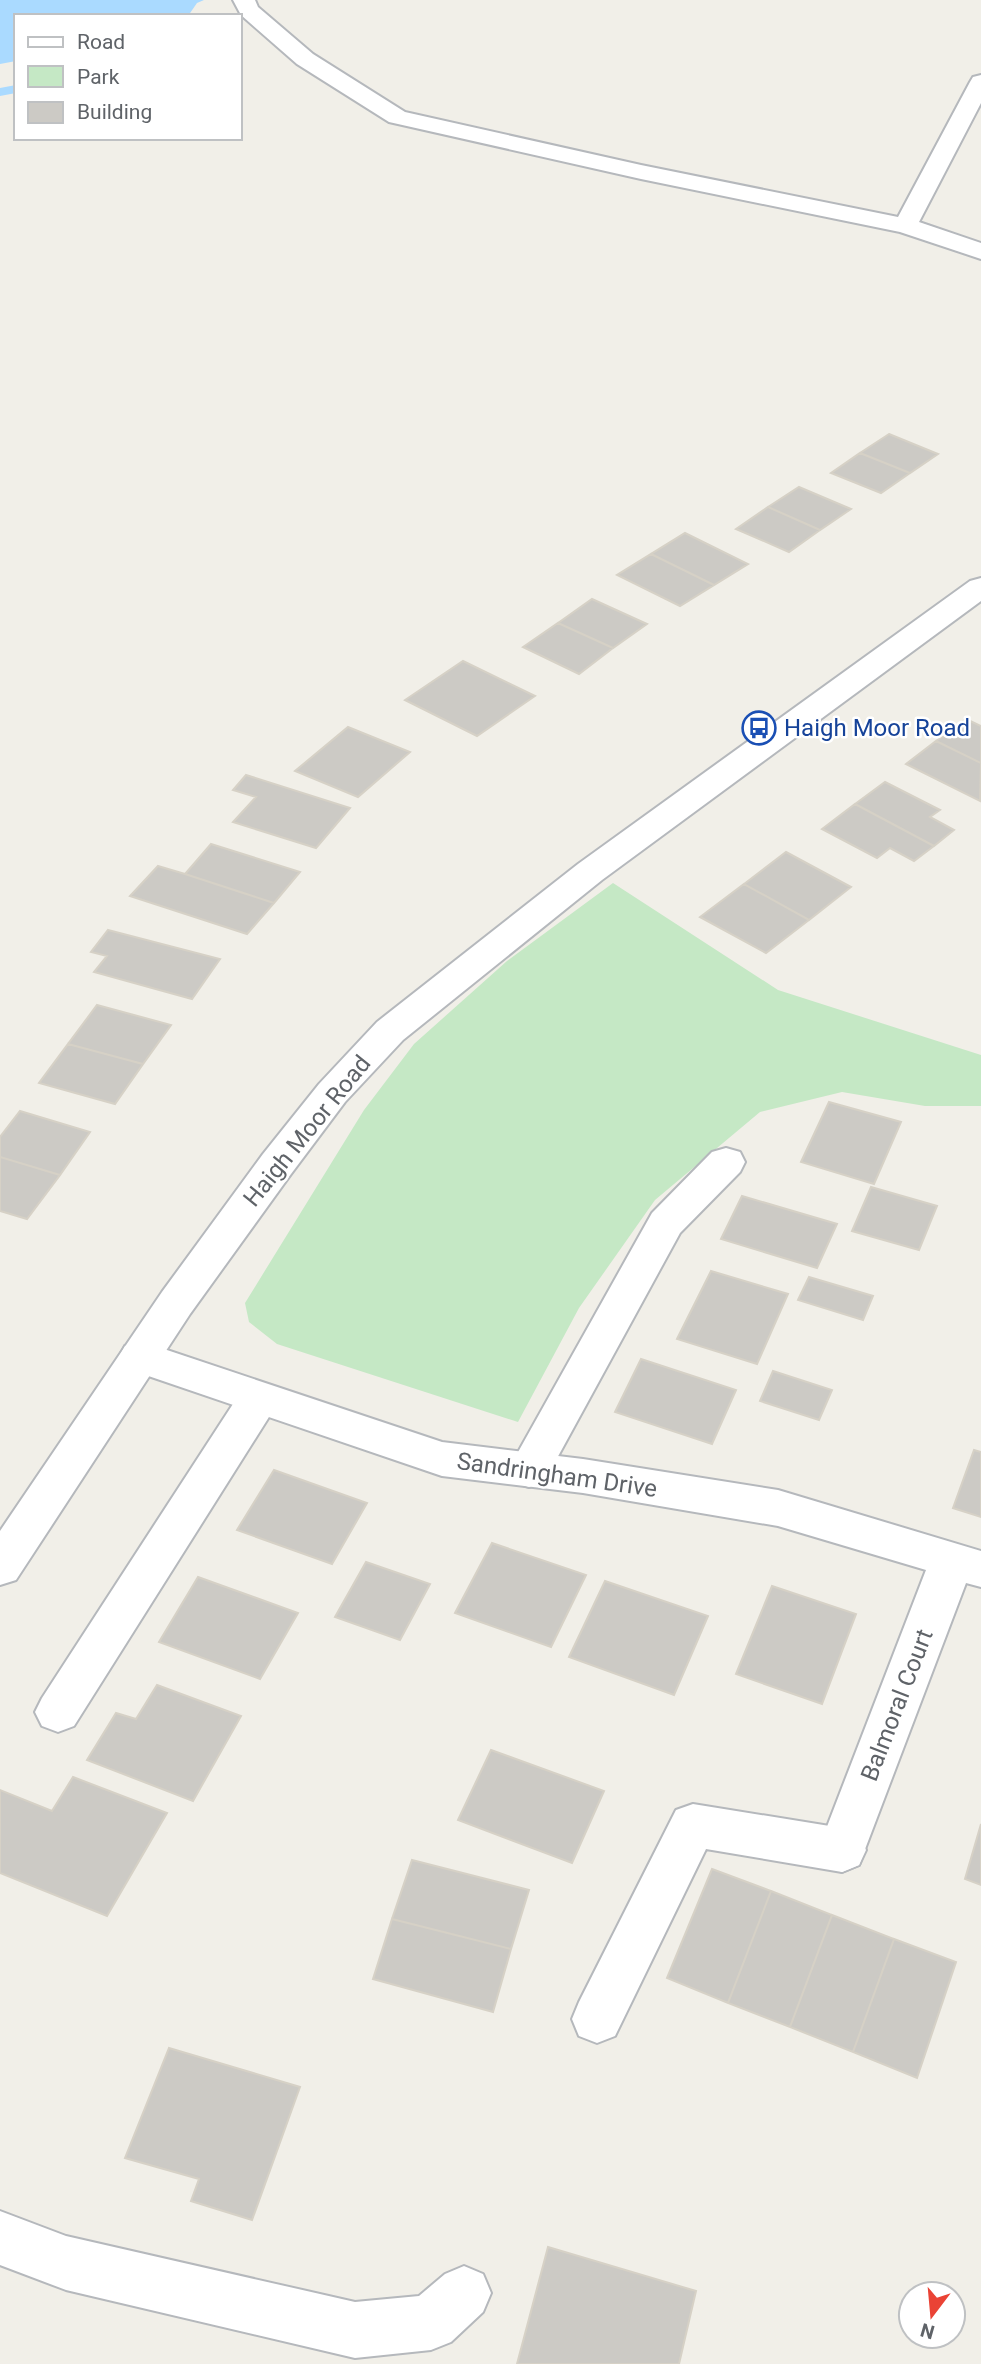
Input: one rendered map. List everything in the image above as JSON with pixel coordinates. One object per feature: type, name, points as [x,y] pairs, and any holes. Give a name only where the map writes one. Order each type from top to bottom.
[{"type":"street","points":[[244,0],[248,10],[304,59],[397,117],[654,175],[905,226],[958,242],[981,253]]},
{"type":"street","points":[[905,226],[981,82]]},
{"type":"street","name":"Haigh Moor Road","points":[[0,1567],[140,1357],[277,1164],[332,1093],[390,1031],[590,872],[981,587]]},
{"type":"street","points":[[528,1469],[666,1223],[726,1162]]},
{"type":"street","name":"Sandringham Drive","points":[[140,1357],[442,1459],[583,1476],[778,1508],[966,1564]]},
{"type":"street","points":[[58,1712],[259,1398]]},
{"type":"street","name":"Balmoral Court","points":[[597,2019],[693,1825],[842,1850],[966,1564]]},
{"type":"street","points":[[0,2238],[66,2263],[355,2330],[431,2322],[464,2293]]},
{"type":"green space","points":[[613,883],[778,990],[981,1055],[981,1106],[925,1106],[842,1092],[760,1112],[655,1200],[579,1308],[518,1422],[277,1344],[249,1322],[245,1303],[364,1110],[414,1044],[507,961]]},
{"type":"water","points":[[0,0],[204,0],[197,3],[189,14],[14,14],[14,61],[0,64]]},
{"type":"building","points":[[889,434],[938,454],[910,473],[860,453]]},
{"type":"building","points":[[860,453],[910,473],[881,493],[831,473]]},
{"type":"building","points":[[799,487],[851,509],[820,530],[768,507]]},
{"type":"building","points":[[768,507],[820,530],[789,552],[736,529]]},
{"type":"building","points":[[685,533],[748,564],[714,585],[651,554]]},
{"type":"building","points":[[651,554],[714,585],[680,606],[617,575]]},
{"type":"building","points":[[592,599],[647,624],[613,648],[558,623]]},
{"type":"building","points":[[558,623],[613,648],[579,674],[523,647]]},
{"type":"building","points":[[463,661],[535,696],[477,736],[405,700]]},
{"type":"building","points":[[966,719],[981,726],[981,763],[936,741]]},
{"type":"building","points":[[348,727],[410,752],[358,797],[295,771]]},
{"type":"building","points":[[936,741],[981,763],[980,801],[906,764]]},
{"type":"building","points":[[246,775],[350,808],[316,848],[233,822],[256,797],[233,790]]},
{"type":"building","points":[[885,782],[940,810],[930,817],[954,830],[934,846],[855,804]]},
{"type":"building","points":[[855,804],[934,846],[914,861],[890,848],[877,858],[822,829]]},
{"type":"building","points":[[211,844],[300,872],[274,903],[185,874]]},
{"type":"building","points":[[786,852],[851,887],[809,920],[744,884]]},
{"type":"building","points":[[158,866],[274,903],[247,934],[130,896]]},
{"type":"building","points":[[744,884],[809,920],[766,953],[700,917]]},
{"type":"building","points":[[108,930],[220,959],[192,999],[94,972],[107,956],[91,952]]},
{"type":"building","points":[[97,1005],[171,1025],[143,1064],[68,1044]]},
{"type":"building","points":[[68,1044],[143,1064],[115,1104],[39,1083]]},
{"type":"building","points":[[829,1102],[901,1122],[874,1184],[801,1162]]},
{"type":"building","points":[[20,1111],[90,1132],[60,1175],[0,1157],[0,1137]]},
{"type":"building","points":[[0,1157],[60,1175],[27,1219],[0,1211]]},
{"type":"building","points":[[871,1187],[937,1206],[919,1250],[852,1231]]},
{"type":"building","points":[[742,1196],[837,1224],[817,1268],[721,1239]]},
{"type":"building","points":[[711,1271],[788,1294],[757,1364],[677,1339]]},
{"type":"building","points":[[809,1277],[873,1296],[863,1320],[798,1300]]},
{"type":"building","points":[[641,1359],[736,1390],[712,1444],[615,1412]]},
{"type":"building","points":[[773,1371],[832,1390],[819,1420],[760,1401]]},
{"type":"building","points":[[974,1450],[981,1452],[981,1517],[953,1508]]},
{"type":"building","points":[[274,1470],[367,1503],[332,1564],[237,1530]]},
{"type":"building","points":[[492,1543],[586,1575],[551,1647],[455,1613]]},
{"type":"building","points":[[366,1562],[430,1584],[400,1640],[335,1617]]},
{"type":"building","points":[[198,1577],[298,1613],[260,1679],[159,1642]]},
{"type":"building","points":[[605,1581],[708,1616],[674,1695],[569,1657]]},
{"type":"building","points":[[772,1586],[856,1614],[822,1704],[736,1674]]},
{"type":"building","points":[[157,1685],[241,1716],[193,1801],[87,1760],[116,1713],[136,1719]]},
{"type":"building","points":[[491,1750],[604,1791],[572,1863],[458,1820]]},
{"type":"building","points":[[73,1777],[167,1813],[107,1916],[0,1873],[0,1790],[52,1811]]},
{"type":"building","points":[[981,1824],[981,1885],[965,1879]]},
{"type":"building","points":[[412,1860],[529,1890],[511,1949],[392,1919]]},
{"type":"building","points":[[712,1869],[771,1891],[728,2003],[667,1978]]},
{"type":"building","points":[[771,1891],[832,1915],[790,2027],[728,2003]]},
{"type":"building","points":[[832,1915],[894,1939],[853,2052],[790,2027]]},
{"type":"building","points":[[392,1919],[511,1949],[493,2012],[373,1979]]},
{"type":"building","points":[[894,1939],[956,1962],[917,2078],[853,2052]]},
{"type":"building","points":[[169,2048],[300,2087],[252,2220],[191,2201],[199,2179],[125,2158]]},
{"type":"building","points":[[548,2247],[696,2291],[679,2364],[517,2364]]},
{"type":"waterway","points":[[0,92],[14,89]]},
{"type":"place","name":"Haigh Moor Road","points":[[759,728]]}]
